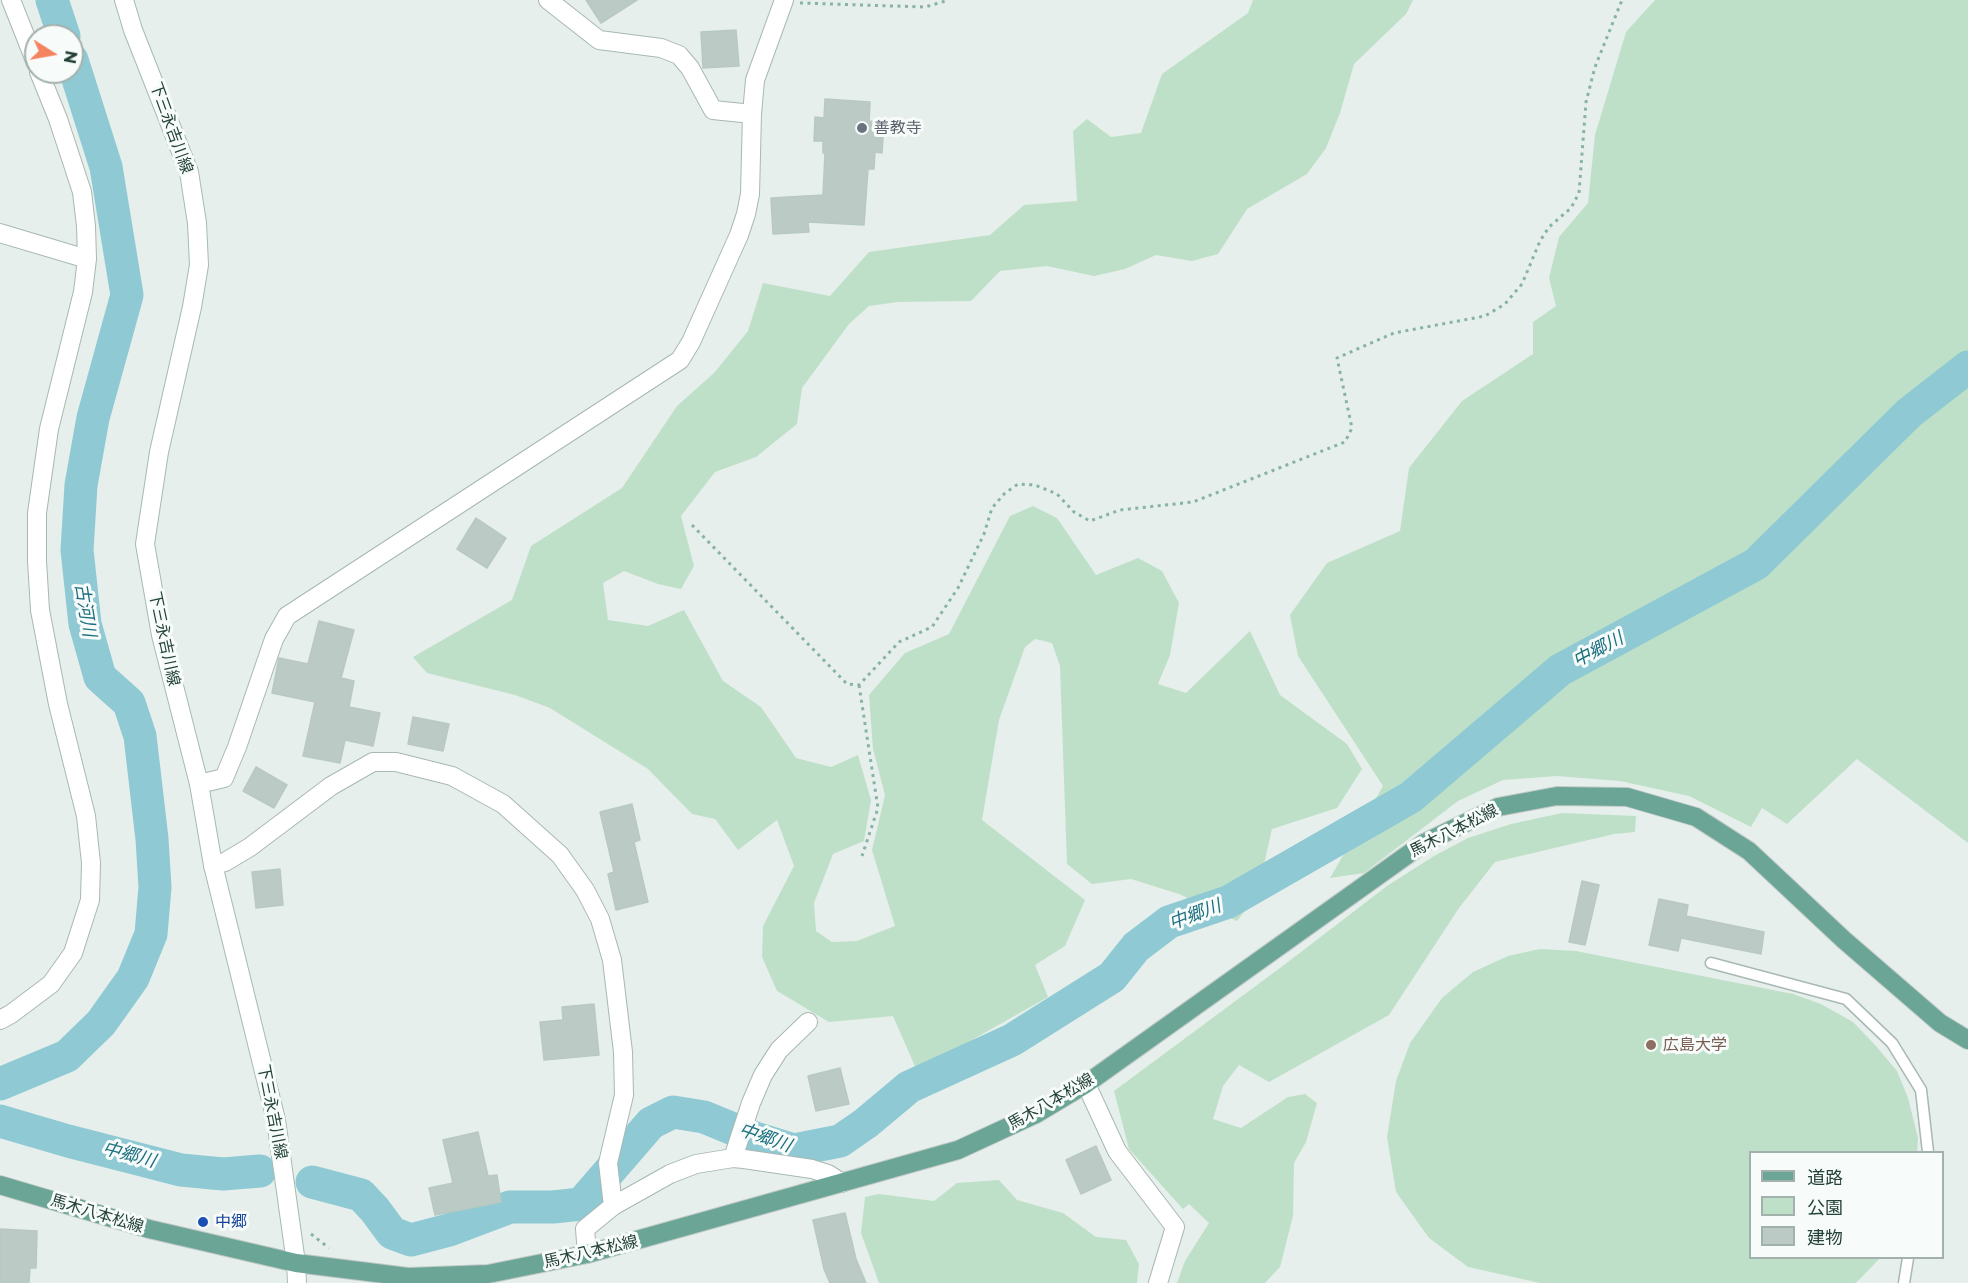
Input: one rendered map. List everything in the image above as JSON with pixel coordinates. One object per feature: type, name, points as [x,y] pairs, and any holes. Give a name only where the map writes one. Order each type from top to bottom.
[{"type":"main road","name":"馬木八本松線","points":[[0,1185],[149,1229],[296,1263],[409,1280],[488,1274],[587,1254],[958,1150],[1036,1114],[1086,1084],[1424,843],[1498,807],[1557,796],[1627,797],[1696,817],[1749,851],[1940,1023],[1968,1041]]},
{"type":"street","points":[[11,0],[24,33]]},
{"type":"street","name":"下三永吉川線","points":[[124,0],[133,30],[189,172],[197,223],[200,265],[159,452],[145,544],[161,635],[199,784],[213,865],[276,1120],[297,1283]]},
{"type":"street","points":[[548,0],[599,40],[661,48],[679,56],[690,68],[713,110],[752,114]]},
{"type":"street","points":[[199,784],[224,778],[274,639],[287,616],[680,360],[691,342],[739,235],[746,214],[750,194],[755,80],[783,1]]},
{"type":"street","points":[[0,1020],[51,984],[73,953],[90,900],[91,864],[86,816],[58,704],[40,610],[37,513],[49,429],[83,292],[87,259],[82,192],[58,118],[44,84]]},
{"type":"street","points":[[0,233],[87,259]]},
{"type":"street","points":[[213,865],[225,862],[250,846],[331,786],[373,762],[396,762],[452,776],[503,804],[560,855],[585,890],[600,919],[612,960],[623,1052],[624,1095],[608,1164],[613,1206]]},
{"type":"street","points":[[587,1254],[585,1229],[613,1206],[670,1174],[696,1164],[739,1141],[763,1075],[778,1050],[808,1022]]},
{"type":"street","points":[[1086,1084],[1117,1151],[1175,1227],[1158,1283]]},
{"type":"street","points":[[739,1141],[828,1174],[842,1183]]},
{"type":"lane","points":[[1711,963],[1846,999],[1892,1043],[1921,1090],[1928,1151]]},
{"type":"lane","points":[[1904,1283],[1908,1259]]},
{"type":"path","points":[[783,1],[925,7],[949,0]]},
{"type":"path","points":[[859,685],[899,642],[932,627],[958,588],[984,534],[992,508],[1005,493],[1018,484],[1035,485],[1057,494],[1074,512],[1090,521],[1120,510],[1193,502],[1345,442],[1352,428],[1337,358],[1394,333],[1485,316],[1504,304],[1522,284],[1540,241],[1549,227],[1571,208],[1579,193],[1586,102],[1595,67],[1622,0]]},
{"type":"path","points":[[692,525],[847,684],[859,685]]},
{"type":"path","points":[[859,685],[878,808],[862,856]]},
{"type":"green space","points":[[1253,0],[1413,0],[1406,14],[1354,64],[1340,113],[1326,148],[1307,174],[1247,209],[1218,254],[1192,261],[1156,255],[1125,269],[1094,276],[1047,266],[1000,271],[971,301],[898,302],[869,306],[849,324],[802,388],[797,424],[756,457],[715,472],[681,516],[694,566],[681,589],[658,584],[624,571],[603,583],[608,620],[648,626],[684,610],[723,681],[761,707],[796,758],[831,767],[858,755],[871,800],[864,841],[833,854],[814,903],[816,931],[832,942],[857,941],[895,926],[872,850],[885,795],[873,749],[869,695],[905,653],[949,634],[1010,516],[1033,506],[1057,518],[1096,575],[1138,558],[1162,571],[1179,603],[1170,655],[1158,684],[1186,693],[1250,631],[1280,695],[1347,744],[1362,769],[1337,808],[1272,829],[1257,895],[1237,921],[1179,894],[1131,879],[1092,884],[1067,864],[1060,666],[1052,643],[1035,639],[1025,647],[999,720],[982,820],[1085,900],[1065,946],[1035,965],[1048,997],[917,1071],[893,1016],[829,1022],[777,991],[762,957],[763,926],[794,866],[777,820],[738,850],[715,819],[692,814],[648,769],[550,708],[515,695],[427,673],[413,657],[512,600],[531,546],[622,488],[677,406],[715,372],[748,331],[763,283],[830,296],[869,252],[990,235],[1024,205],[1077,201],[1073,131],[1087,119],[1111,137],[1141,133],[1162,74],[1248,13]]},
{"type":"green space","points":[[1655,0],[1968,0],[1968,843],[1857,759],[1787,824],[1762,808],[1751,827],[1689,796],[1620,781],[1557,776],[1503,780],[1458,801],[1364,873],[1330,878],[1383,786],[1298,656],[1290,615],[1327,563],[1400,531],[1409,468],[1462,401],[1533,354],[1533,322],[1556,306],[1549,278],[1559,237],[1588,203],[1595,135],[1626,32]]},
{"type":"green space","points":[[1562,813],[1636,816],[1635,832],[1614,834],[1495,862],[1459,908],[1389,1015],[1269,1082],[1239,1065],[1223,1086],[1213,1119],[1241,1128],[1288,1097],[1305,1094],[1317,1103],[1306,1142],[1294,1163],[1293,1216],[1280,1267],[1265,1283],[1177,1283],[1185,1261],[1209,1223],[1189,1204],[1183,1209],[1129,1149],[1114,1091],[1387,886],[1434,856],[1468,838],[1511,824]]},
{"type":"green space","points":[[1540,949],[1576,951],[1793,994],[1821,1004],[1853,1022],[1897,1071],[1908,1098],[1918,1138],[1917,1151],[1749,1151],[1749,1259],[1879,1259],[1855,1283],[1540,1283],[1468,1267],[1429,1238],[1396,1192],[1387,1137],[1396,1081],[1410,1043],[1442,998],[1473,972],[1508,956]]},
{"type":"green space","points":[[999,1180],[1017,1200],[1063,1213],[1096,1237],[1126,1240],[1139,1264],[1137,1283],[879,1283],[861,1233],[865,1197],[879,1194],[934,1201],[957,1183]]},
{"type":"building","points":[[586,0],[637,0],[601,23]]},
{"type":"building","points":[[736,30],[739,66],[703,68],[701,32]]},
{"type":"building","points":[[825,99],[870,102],[869,121],[884,122],[882,153],[875,152],[874,169],[868,169],[864,225],[808,222],[809,232],[773,234],[771,198],[823,195],[825,153],[823,153],[823,141],[814,141],[815,117],[824,118]]},
{"type":"building","points":[[476,518],[506,538],[487,568],[457,549]]},
{"type":"building","points":[[319,621],[354,630],[341,678],[354,681],[349,707],[380,713],[373,746],[345,740],[340,763],[303,756],[315,702],[272,693],[279,658],[308,664]]},
{"type":"building","points":[[413,717],[449,724],[443,751],[408,744]]},
{"type":"building","points":[[256,767],[287,785],[274,808],[243,791]]},
{"type":"building","points":[[632,804],[640,840],[634,842],[648,902],[616,910],[608,874],[614,872],[600,812]]},
{"type":"building","points":[[280,869],[283,905],[256,908],[252,872]]},
{"type":"building","points":[[1582,881],[1599,885],[1585,945],[1569,942]]},
{"type":"building","points":[[1659,899],[1688,905],[1686,916],[1764,932],[1761,954],[1681,938],[1678,951],[1649,945]]},
{"type":"building","points":[[594,1004],[599,1055],[544,1060],[540,1022],[563,1020],[562,1007]]},
{"type":"building","points":[[840,1068],[849,1104],[816,1111],[808,1076]]},
{"type":"building","points":[[478,1132],[488,1176],[497,1175],[501,1202],[435,1215],[429,1188],[453,1183],[443,1140]]},
{"type":"building","points":[[1096,1146],[1111,1180],[1081,1194],[1066,1160]]},
{"type":"building","points":[[845,1213],[856,1259],[866,1283],[830,1283],[824,1269],[813,1220]]},
{"type":"building","points":[[0,1229],[37,1231],[36,1268],[30,1268],[29,1283],[0,1283]]},
{"type":"waterway","name":"古河川","points":[[52,0],[60,24]]},
{"type":"waterway","name":"古河川","points":[[0,1084],[67,1056],[101,1023],[133,978],[151,934],[155,887],[140,736],[129,703],[100,677],[85,624],[77,550],[81,485],[93,418],[127,295],[106,167],[80,84]]},
{"type":"waterway","name":"中郷川","points":[[312,1182],[361,1195],[392,1233],[411,1240],[449,1230],[510,1207],[553,1207],[581,1204],[651,1123],[673,1112],[704,1117],[755,1138],[794,1150],[840,1141],[866,1123],[909,1087],[1012,1040],[1112,977],[1136,947],[1169,922],[1228,902],[1411,797],[1560,670],[1756,564],[1909,413],[1968,367]]},
{"type":"waterway","name":"中郷川","points":[[0,1121],[181,1170],[223,1174],[260,1171]]},
{"type":"place","name":"善教寺","points":[[862,128]]},
{"type":"place","name":"広島大学","points":[[1651,1045]]},
{"type":"place","name":"中郷","points":[[203,1222]]}]
